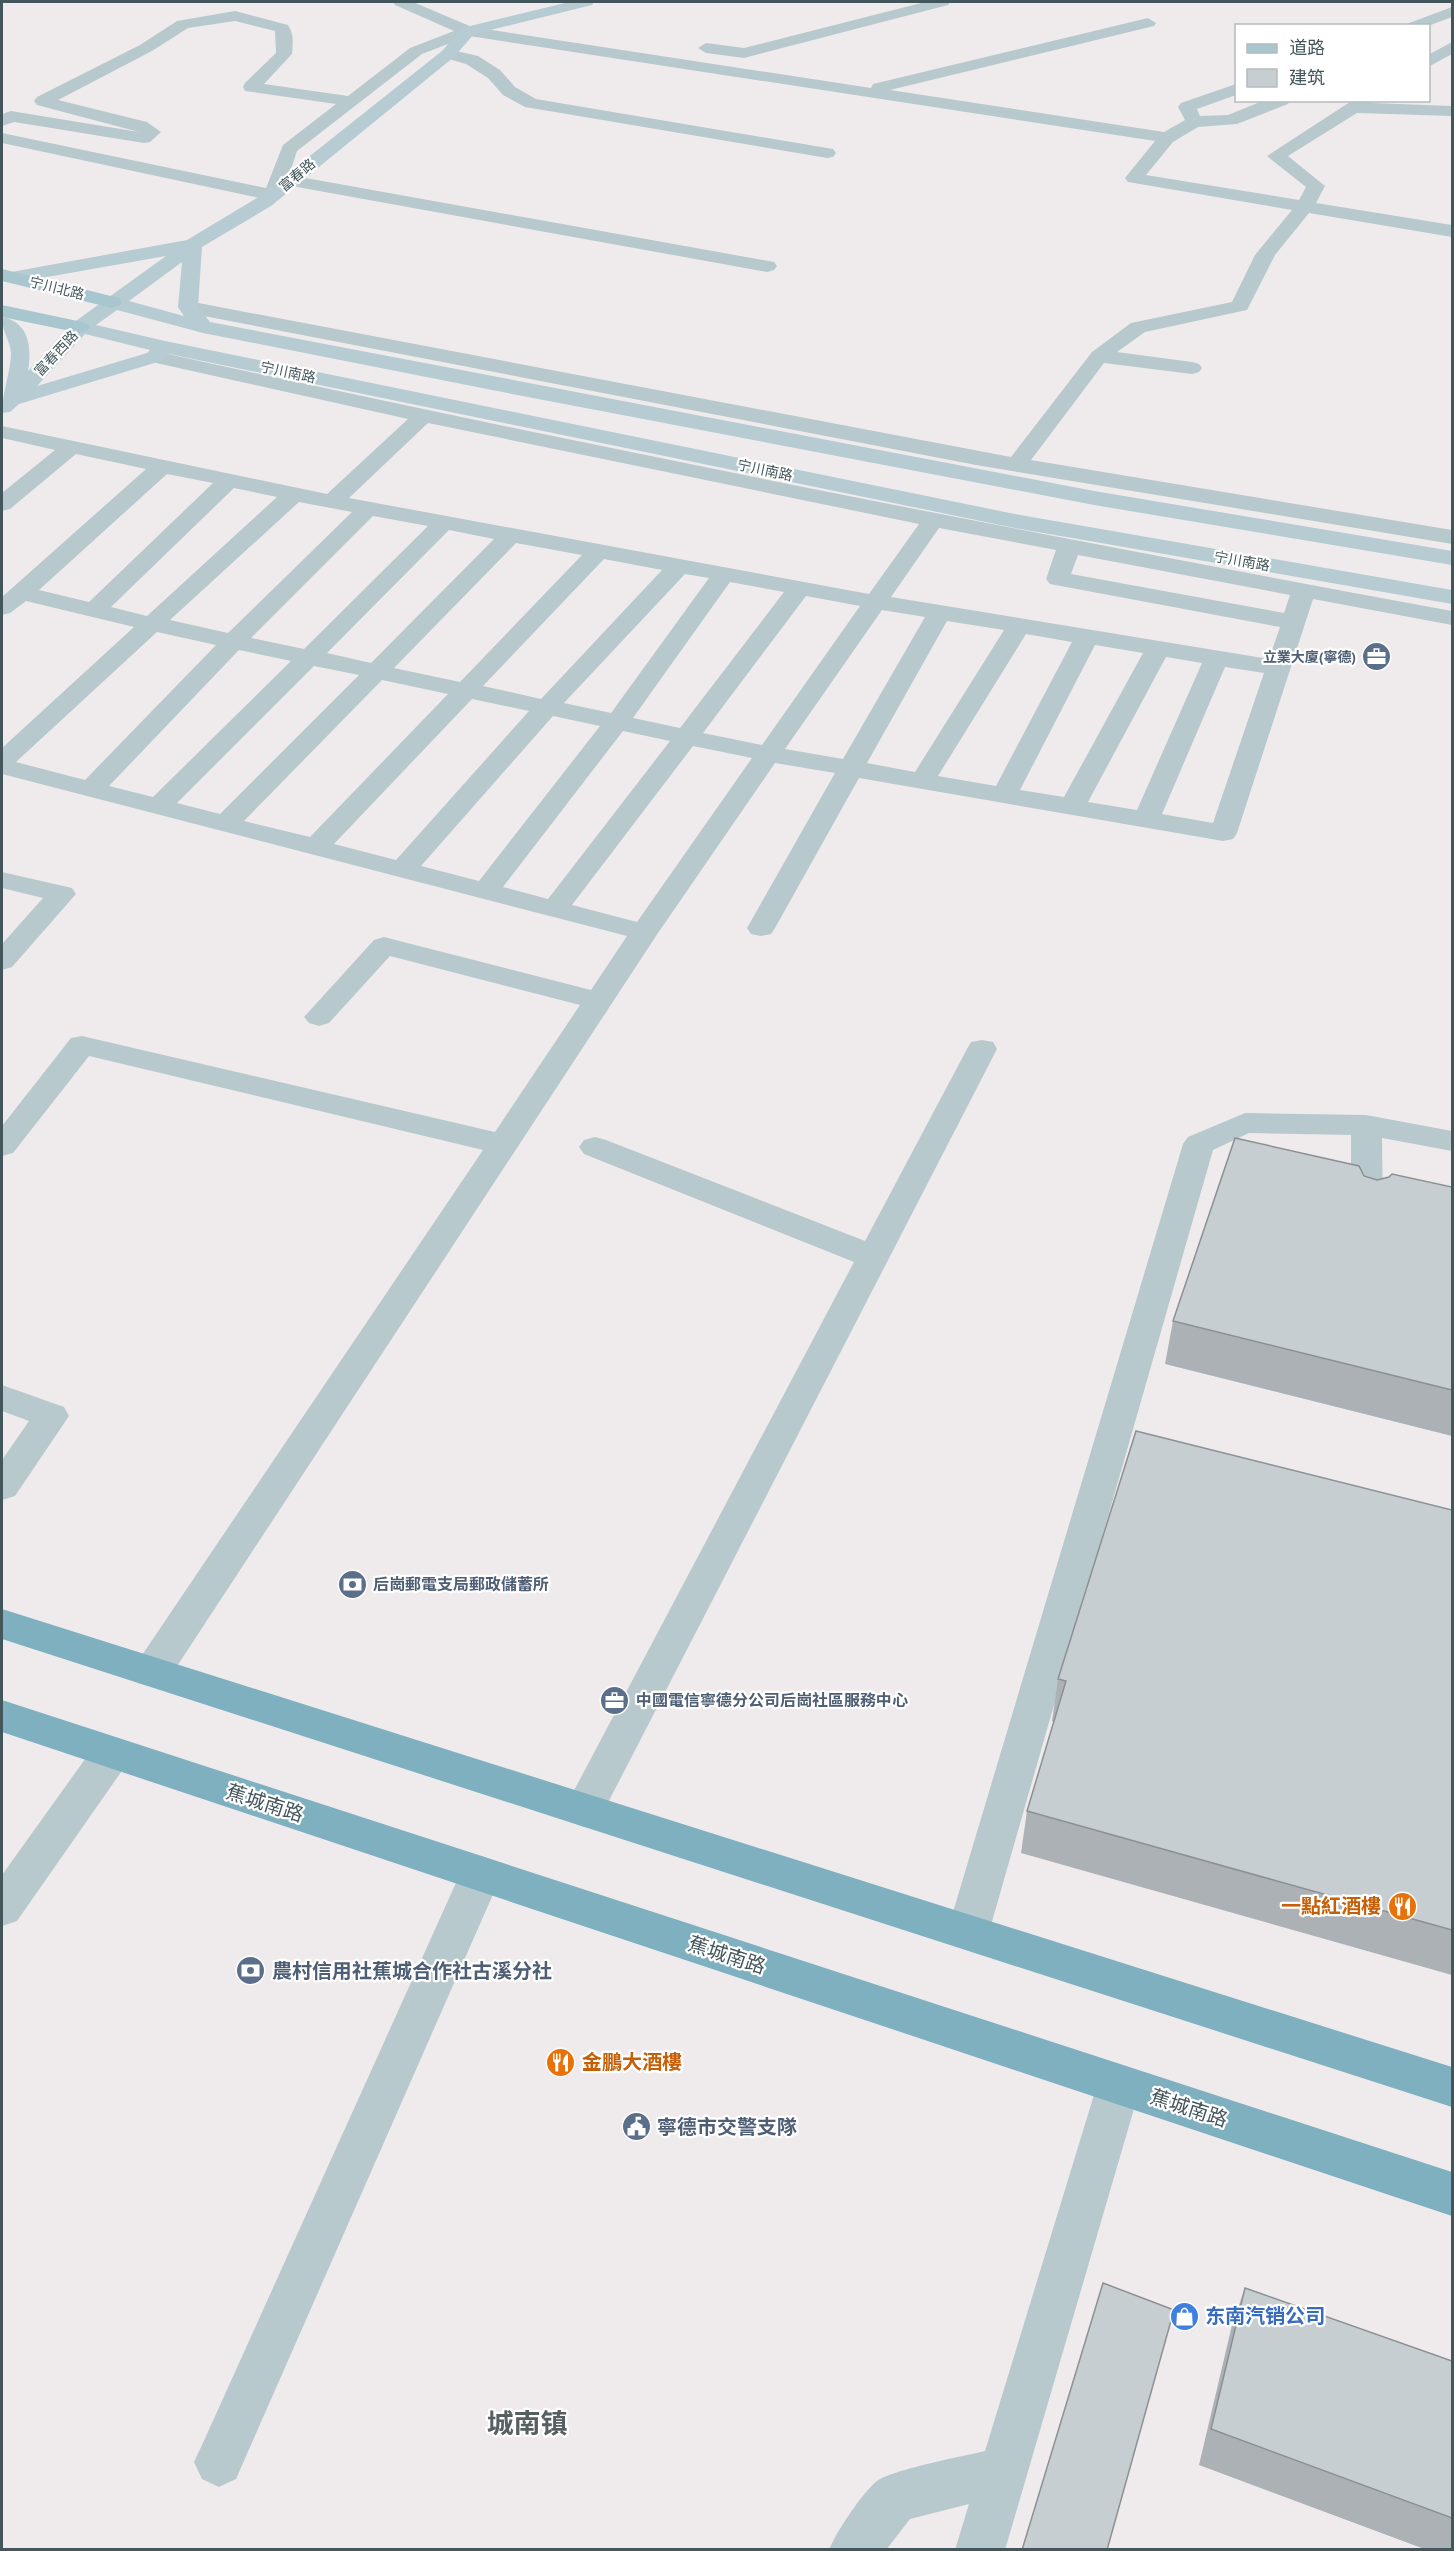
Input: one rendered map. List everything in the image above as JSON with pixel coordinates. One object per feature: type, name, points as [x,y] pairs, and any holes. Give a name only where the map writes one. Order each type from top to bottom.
[{"type":"highway","points":[[2,1624],[1452,2087]]},
{"type":"highway","name":"蕉城南路","points":[[2,1716],[1452,2194]]},
{"type":"main road","points":[[468,31],[586,2]]},
{"type":"main road","name":"富春路","points":[[112,302],[193,245],[273,195],[448,54],[468,31]]},
{"type":"main road","points":[[7,276],[193,245],[188,307],[203,327]]},
{"type":"main road","name":"宁川北路","points":[[7,276],[112,302]]},
{"type":"main road","name":"富春西路","points":[[7,404],[80,327],[112,302]]},
{"type":"main road","name":"宁川南路","points":[[112,302],[203,327],[524,391],[1094,498],[1452,558]]},
{"type":"main road","name":"宁川北路","points":[[2,311],[80,327]]},
{"type":"main road","points":[[2,323],[12,328],[21,352],[7,404]]},
{"type":"main road","name":"宁川南路","points":[[80,327],[160,352],[1015,521],[1452,597]]},
{"type":"main road","points":[[7,404],[160,352]]},
{"type":"street","points":[[401,2],[468,31],[1167,138]]},
{"type":"street","points":[[640,57],[668,49],[695,47],[744,53],[942,2]]},
{"type":"street","points":[[1420,24],[1452,12]]},
{"type":"street","points":[[2,121],[11,116],[144,138],[152,132],[141,126],[43,101],[146,48],[183,24],[235,16],[282,28],[285,38],[284,54],[251,87],[350,101]]},
{"type":"street","points":[[863,92],[1148,23]]},
{"type":"street","points":[[2,138],[273,195],[289,149],[416,51],[468,31]]},
{"type":"street","points":[[1430,44],[1452,35]]},
{"type":"street","points":[[1430,61],[1452,47]]},
{"type":"street","points":[[448,54],[472,60],[494,74],[509,91],[531,103],[827,153]]},
{"type":"street","points":[[1194,122],[1186,107],[1235,89]]},
{"type":"street","points":[[1277,102],[1231,120],[1194,122],[1167,138],[1134,178],[1452,231]]},
{"type":"street","points":[[1016,465],[1099,356],[1138,327],[1240,306],[1252,277],[1275,240],[1306,207],[1316,186],[1276,156],[1360,104],[1452,111]]},
{"type":"street","points":[[289,180],[767,266]]},
{"type":"street","points":[[188,307],[1016,465],[1452,537]]},
{"type":"street","points":[[160,352],[356,402],[932,521],[1452,618]]},
{"type":"street","points":[[1099,356],[1192,368]]},
{"type":"street","points":[[332,502],[425,415]]},
{"type":"street","points":[[2,432],[368,509],[876,602],[1278,668]]},
{"type":"street","points":[[2,504],[72,447]]},
{"type":"street","points":[[12,601],[162,466]]},
{"type":"street","points":[[94,610],[229,480]]},
{"type":"street","points":[[2,761],[294,494]]},
{"type":"street","points":[[91,789],[234,641],[368,509]]},
{"type":"street","points":[[152,1672],[598,1001],[932,521]]},
{"type":"street","points":[[159,806],[444,523]]},
{"type":"street","points":[[226,824],[511,535]]},
{"type":"street","points":[[1069,547],[1058,579],[1293,622]]},
{"type":"street","points":[[315,847],[599,551]]},
{"type":"street","points":[[402,870],[548,707],[679,566]]},
{"type":"street","points":[[484,891],[617,722],[724,574]]},
{"type":"street","points":[[555,909],[800,588]]},
{"type":"street","points":[[12,601],[94,610],[768,754],[1223,833],[1304,590]]},
{"type":"street","points":[[761,928],[939,613]]},
{"type":"street","points":[[922,781],[1019,626]]},
{"type":"street","points":[[1004,795],[1087,637]]},
{"type":"street","points":[[1072,807],[1158,648]]},
{"type":"street","points":[[1146,820],[1216,658]]},
{"type":"street","points":[[2,766],[645,932]]},
{"type":"street","points":[[2,880],[62,894],[2,961]]},
{"type":"street","points":[[319,1017],[384,946],[598,1001]]},
{"type":"street","points":[[2,1146],[82,1045],[503,1144]]},
{"type":"street","points":[[584,1810],[982,1049]]},
{"type":"street","points":[[968,1932],[1199,1144],[1245,1123],[1366,1125],[1452,1141]]},
{"type":"street","points":[[1366,1125],[1367,1210]]},
{"type":"street","points":[[595,1147],[873,1257]]},
{"type":"street","points":[[2,1398],[52,1416],[2,1486]]},
{"type":"street","points":[[2,1908],[112,1752]]},
{"type":"street","points":[[219,2462],[480,1874]]},
{"type":"street","points":[[980,2550],[1119,2085]]},
{"type":"street","points":[[854,2550],[895,2498],[1004,2471]]},
{"type":"building","points":[[1235,1138],[1359,1166],[1364,1176],[1377,1180],[1392,1174],[1452,1187],[1452,1390],[1173,1321]]},
{"type":"building","points":[[1136,1431],[1452,1510],[1452,1930],[1027,1811],[1066,1681],[1058,1679]]},
{"type":"building","points":[[1103,2283],[1174,2310],[1107,2550],[1022,2550]]},
{"type":"building","points":[[1245,2288],[1452,2361],[1452,2518],[1211,2429]]},
{"type":"place","name":"立業大廈(寧德)","points":[[1377,657]]},
{"type":"place","name":"后崗郵電支局郵政儲蓄所","points":[[352,1584]]},
{"type":"place","name":"中國電信寧德分公司后崗社區服務中心","points":[[615,1700]]},
{"type":"place","name":"一點紅酒樓","points":[[1402,1906]]},
{"type":"place","name":"農村信用社蕉城合作社古溪分社","points":[[251,1971]]},
{"type":"place","name":"金鵬大酒樓","points":[[561,2062]]},
{"type":"place","name":"寧德市交警支隊","points":[[636,2127]]},
{"type":"place","name":"东南汽销公司","points":[[1184,2316]]},
{"type":"district","name":"城南镇","points":[[527,2424]]}]
